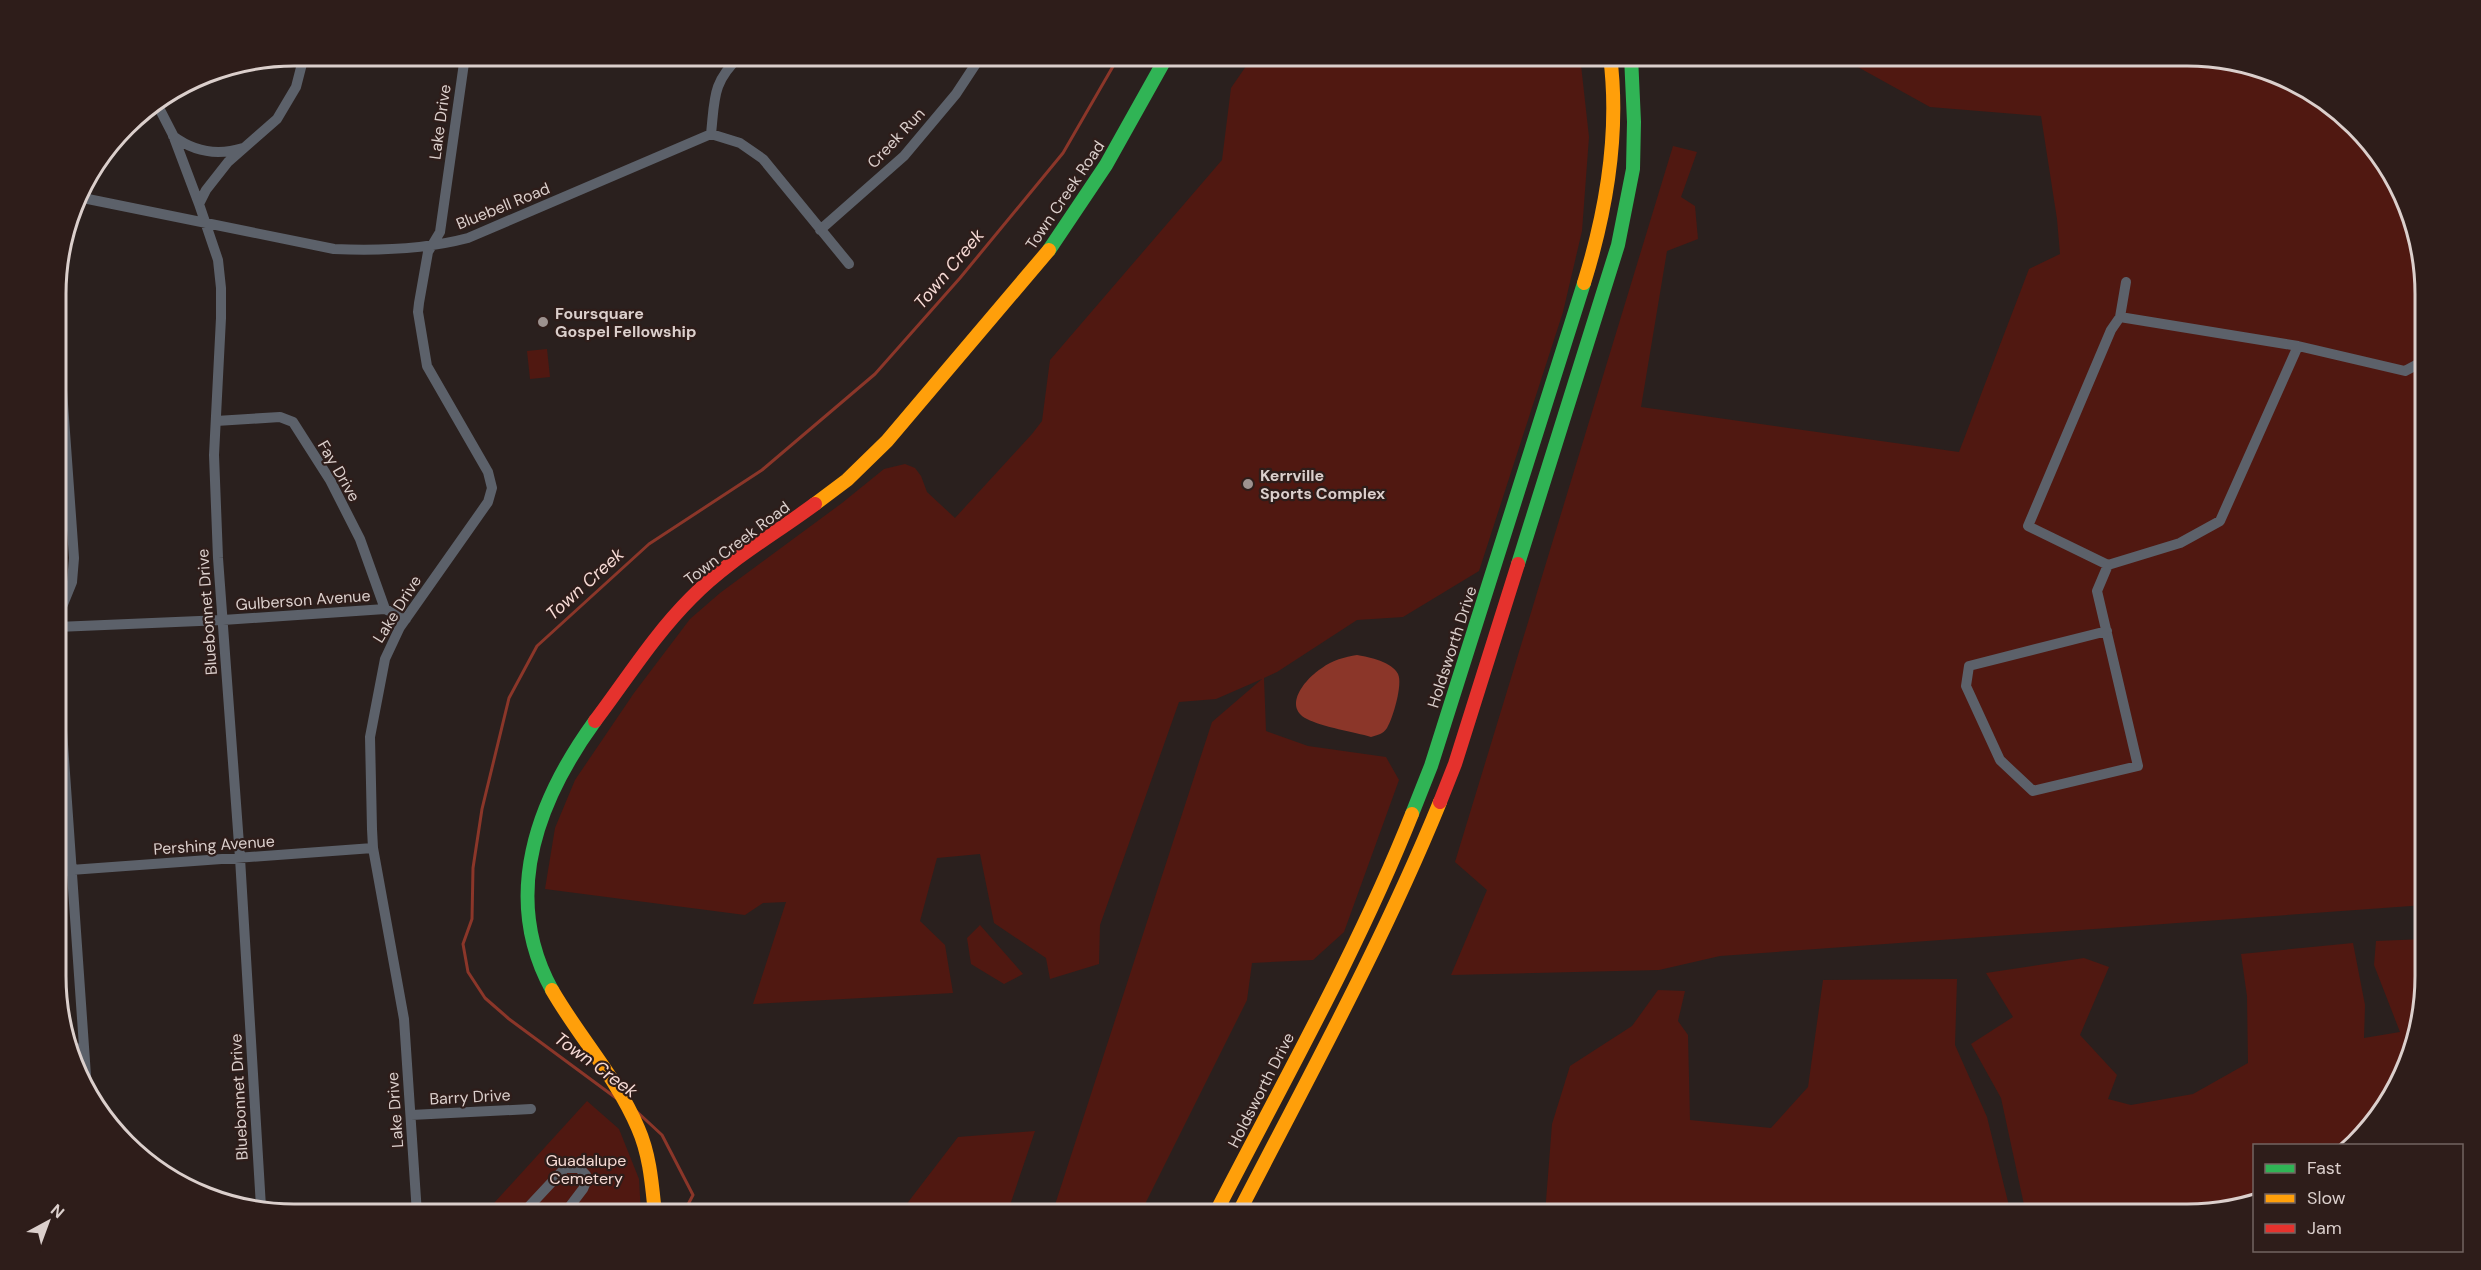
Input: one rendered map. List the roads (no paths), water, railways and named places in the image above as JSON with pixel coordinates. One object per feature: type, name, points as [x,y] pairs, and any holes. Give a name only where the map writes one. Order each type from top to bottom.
[{"type":"main road","name":"Town Creek Road","points":[[654,1204],[651,1166],[631,1113],[547,984],[534,952],[528,922],[527,888],[537,832],[552,789],[577,748],[676,615],[704,584],[864,465],[1027,279],[1066,227],[1106,166],[1161,66]]},
{"type":"main road","name":"Holdsworth Drive","points":[[1220,1204],[1346,962],[1393,862],[1431,766],[1598,239],[1610,184],[1613,122],[1610,66]]},
{"type":"main road","points":[[1243,1204],[1364,971],[1412,870],[1455,764],[1618,245],[1632,170],[1634,122],[1631,66]]},
{"type":"main road","points":[[1466,655],[1486,660]]},
{"type":"street","points":[[199,204],[206,190],[228,162],[278,119],[296,87],[301,66]]},
{"type":"street","name":"Lake Drive","points":[[416,1204],[404,1019],[373,848],[371,723],[385,659],[406,619],[488,502],[492,488],[488,472],[427,366],[418,312],[428,252],[440,232],[464,66]]},
{"type":"street","points":[[730,66],[716,87],[711,134],[740,143],[763,159],[849,264]]},
{"type":"street","name":"Creek Run","points":[[820,230],[904,156],[956,94],[974,66]]},
{"type":"street","name":"Bluebonnet Drive","points":[[160,109],[173,135],[199,204],[218,260],[221,288],[214,455],[261,1202]]},
{"type":"street","name":"Bluebell Road","points":[[87,199],[334,249],[374,250],[433,245],[468,238],[711,134]]},
{"type":"street","points":[[173,135],[197,150],[235,151],[244,148]]},
{"type":"street","points":[[2126,282],[2120,317],[2111,330],[2028,526],[2108,565],[2180,543],[2220,521],[2298,346]]},
{"type":"street","points":[[2120,317],[2298,346],[2406,371],[2415,366]]},
{"type":"street","name":"Fay Drive","points":[[216,421],[280,417],[293,422],[330,480],[360,539],[384,609]]},
{"type":"street","points":[[66,446],[74,558],[72,582],[66,597]]},
{"type":"street","points":[[2107,631],[1969,666],[1966,686],[2000,760],[2033,791],[2138,766],[2107,631],[2097,591],[2108,565]]},
{"type":"street","name":"Gulberson Avenue","points":[[66,627],[223,620],[384,609],[406,619]]},
{"type":"street","points":[[66,785],[85,1069]]},
{"type":"street","name":"Pershing Avenue","points":[[66,870],[373,848]]},
{"type":"street","points":[[78,1048],[84,1048]]},
{"type":"street","name":"Barry Drive","points":[[411,1115],[531,1109]]},
{"type":"street","points":[[531,1204],[565,1168],[579,1168],[584,1172],[586,1182],[571,1204]]},
{"type":"waterway","name":"Town Creek","points":[[616,1098],[509,1019],[485,998],[468,972],[463,944],[472,919],[473,868],[482,809],[509,698],[537,646],[649,544],[762,470],[875,374],[960,278],[1063,153],[1113,66]]},
{"type":"waterway","name":"Town Creek","points":[[634,1109],[662,1135],[693,1195],[688,1204]]},
{"type":"place","name":"Foursquare Gospel Fellowship","points":[[543,322]]},
{"type":"place","name":"Kerrville Sports Complex","points":[[1248,484]]},
{"type":"park label","name":"Guadalupe Cemetery","points":[[586,1169]]}]
